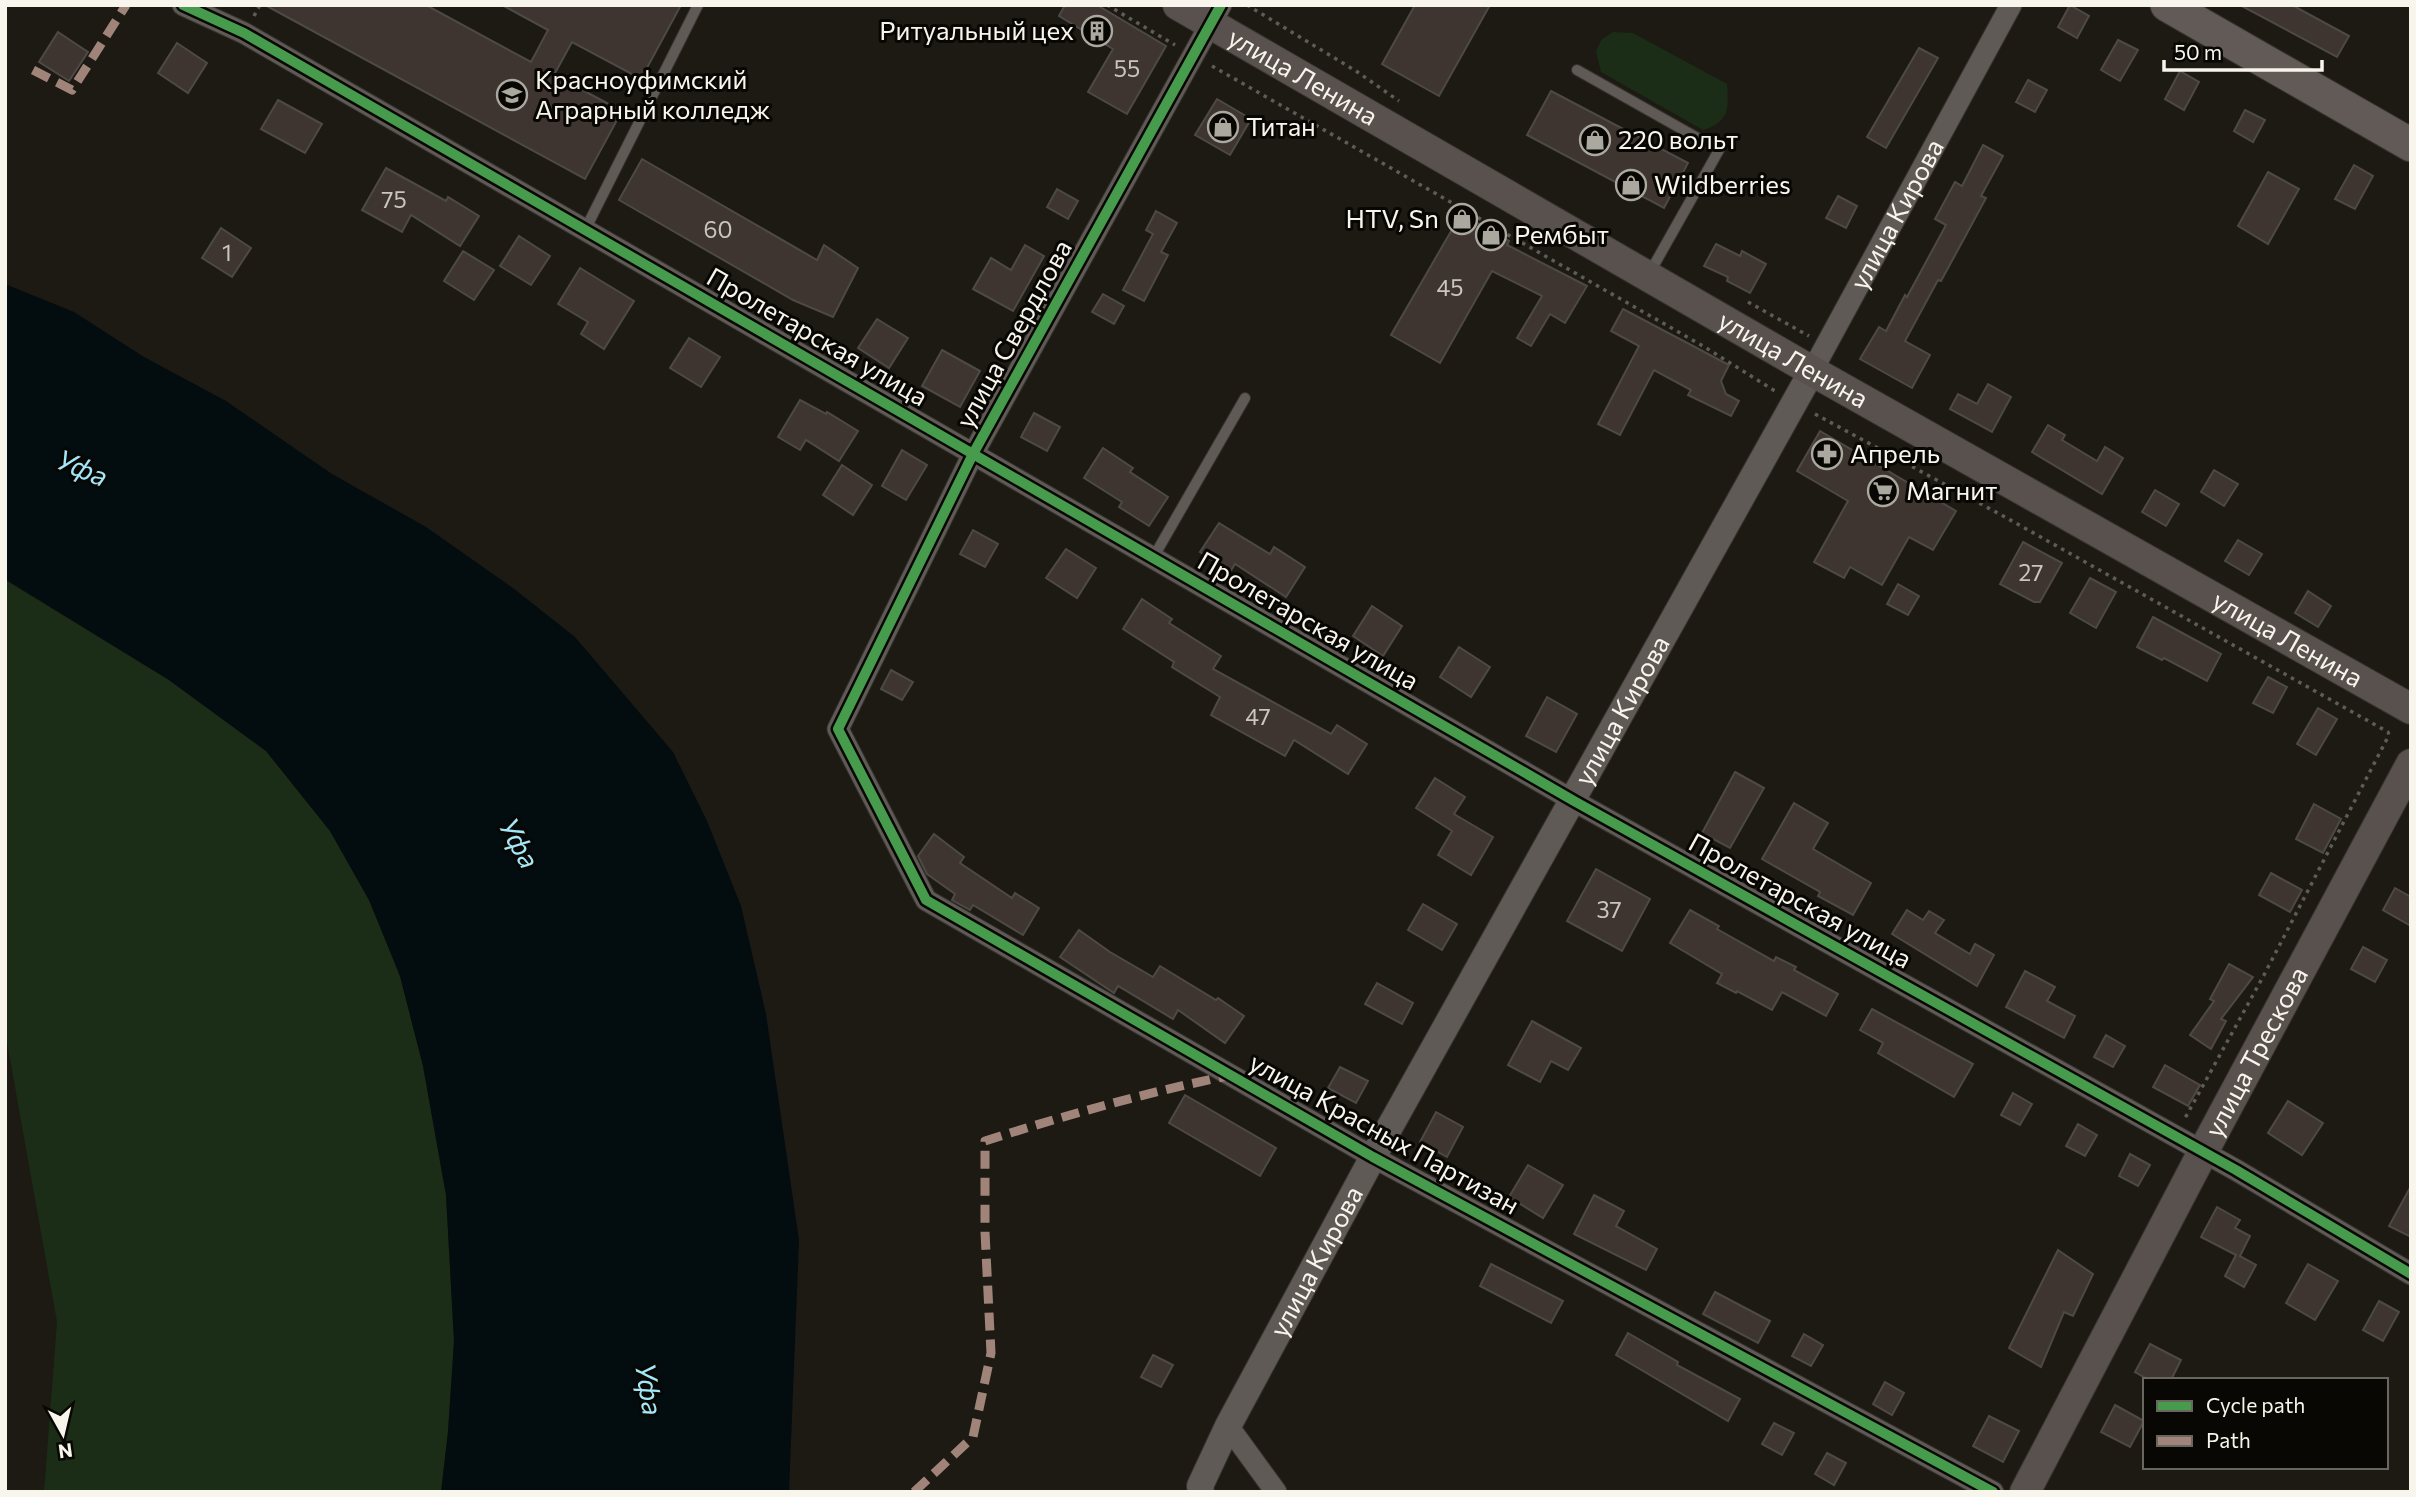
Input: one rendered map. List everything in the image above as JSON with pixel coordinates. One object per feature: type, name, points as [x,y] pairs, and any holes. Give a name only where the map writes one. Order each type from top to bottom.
[{"type":"main road","name":"улица Ленина","points":[[1178,5],[1217,15],[1648,276],[2411,709]]},
{"type":"main road","points":[[2167,5],[2411,145]]},
{"type":"main road","name":"улица Трескова","points":[[2025,1492],[2411,764]]},
{"type":"street","name":"Пролетарская улица","points":[[183,5],[244,33],[1574,801],[2175,1136],[2411,1274]]},
{"type":"street","name":"улица Кирова","points":[[1201,1492],[1200,1486],[1228,1426],[1373,1157],[1795,403],[2011,5]]},
{"type":"street","name":"улица Свердлова","points":[[838,729],[973,454],[1217,15]]},
{"type":"street","name":"улица Красных Партизан","points":[[838,729],[926,900],[1373,1157],[1993,1492]]},
{"type":"street","points":[[1228,1426],[1276,1492]]},
{"type":"lane","points":[[585,230],[698,5]]},
{"type":"lane","points":[[1577,70],[1719,150],[1648,276]]},
{"type":"lane","points":[[1153,558],[1245,398]]},
{"type":"path","points":[[1107,5],[1703,346],[1795,403],[2005,517],[2388,732],[2389,735],[2270,962],[2175,1136]]},
{"type":"green space","points":[[1613,32],[1633,33],[1727,84],[1728,101],[1723,119],[1703,130],[1601,72],[1596,51],[1602,39]]},
{"type":"green space","points":[[5,580],[169,680],[266,751],[330,831],[369,900],[400,976],[423,1066],[446,1195],[454,1341],[441,1492],[44,1492],[57,1322],[5,1031]]},
{"type":"water","name":"Уфа","points":[[5,284],[74,312],[144,357],[226,401],[332,474],[426,527],[513,588],[575,637],[673,752],[707,821],[741,906],[766,1014],[799,1240],[789,1492],[441,1492],[454,1341],[446,1195],[423,1066],[400,976],[369,900],[330,831],[266,751],[169,680],[5,579]]},
{"type":"building","name":"Красноуфимский Аграрный колледж","points":[[265,5],[426,5],[531,62],[548,30],[502,5],[681,5],[641,79],[572,42],[554,75],[622,111],[585,179]]},
{"type":"building","points":[[1065,5],[1097,5],[1166,46],[1127,114],[1088,92],[1113,49],[1059,16]]},
{"type":"building","points":[[1415,5],[1490,5],[1439,96],[1382,64]]},
{"type":"building","points":[[2070,5],[2089,16],[2077,38],[2058,27]]},
{"type":"building","points":[[2240,5],[2292,5],[2349,36],[2337,57]]},
{"type":"building","points":[[58,32],[88,52],[69,81],[39,62]]},
{"type":"building","points":[[2118,40],[2138,50],[2120,81],[2101,70]]},
{"type":"building","points":[[177,43],[207,63],[188,93],[158,73]]},
{"type":"building","points":[[1919,48],[1938,58],[1886,148],[1867,137]]},
{"type":"building","points":[[2180,71],[2199,82],[2184,110],[2165,99]]},
{"type":"building","points":[[2028,80],[2047,90],[2035,112],[2016,102]]},
{"type":"building","points":[[1551,91],[1688,163],[1664,208],[1527,135]]},
{"type":"building","name":"Титан","points":[[1217,99],[1251,119],[1230,155],[1195,135]]},
{"type":"building","points":[[278,100],[322,124],[305,153],[261,129]]},
{"type":"building","points":[[2245,110],[2265,120],[2253,142],[2234,131]]},
{"type":"building","points":[[1983,145],[2003,156],[1981,196],[1986,198],[1905,341],[1930,355],[1912,388],[1860,359],[1879,327],[1886,331],[1905,295],[1907,297],[1946,225],[1935,219],[1955,182],[1962,186]]},
{"type":"building","points":[[642,159],[817,260],[824,245],[858,268],[833,317],[793,300],[619,200]]},
{"type":"building","points":[[2354,165],[2373,176],[2355,209],[2335,199]]},
{"type":"building","points":[[386,168],[446,201],[448,197],[479,216],[460,246],[411,215],[402,232],[362,210]]},
{"type":"building","points":[[2268,172],[2299,189],[2268,244],[2238,226]]},
{"type":"building","points":[[1057,189],[1078,201],[1068,219],[1047,207]]},
{"type":"building","points":[[1838,196],[1857,206],[1846,228],[1826,218]]},
{"type":"building","points":[[1156,211],[1177,223],[1161,252],[1168,255],[1144,301],[1123,290],[1153,234],[1146,230]]},
{"type":"building","points":[[1461,214],[1509,241],[1507,245],[1587,286],[1565,323],[1550,314],[1531,346],[1517,338],[1542,296],[1492,271],[1440,363],[1391,335]]},
{"type":"building","points":[[221,228],[251,248],[232,277],[202,258]]},
{"type":"building","points":[[519,236],[550,256],[531,285],[500,266]]},
{"type":"building","points":[[1716,244],[1740,256],[1742,251],[1766,264],[1750,293],[1727,281],[1728,277],[1704,266]]},
{"type":"building","points":[[1025,245],[1044,256],[1013,311],[973,289],[991,258],[1011,270]]},
{"type":"building","points":[[463,251],[494,270],[474,300],[444,281]]},
{"type":"building","points":[[580,268],[634,301],[604,349],[581,334],[588,322],[558,304]]},
{"type":"building","points":[[1103,294],[1124,306],[1114,324],[1092,312]]},
{"type":"building","points":[[1623,309],[1729,365],[1721,381],[1726,394],[1739,401],[1731,416],[1688,395],[1691,390],[1654,370],[1620,435],[1598,424],[1639,346],[1611,331]]},
{"type":"building","points":[[877,319],[908,338],[889,368],[858,348]]},
{"type":"building","points":[[689,338],[720,357],[701,387],[670,368]]},
{"type":"building","points":[[942,350],[980,371],[960,407],[922,386]]},
{"type":"building","points":[[1988,384],[2011,397],[1992,432],[1950,409],[1958,394],[1977,404]]},
{"type":"building","points":[[800,400],[826,414],[827,412],[858,431],[839,461],[806,440],[800,450],[778,437]]},
{"type":"building","points":[[1034,413],[1060,427],[1047,451],[1021,437]]},
{"type":"building","points":[[2048,425],[2065,435],[2062,440],[2097,461],[2105,447],[2123,458],[2102,494],[2032,452]]},
{"type":"building","points":[[1820,431],[1956,511],[1933,550],[1909,537],[1882,585],[1850,567],[1844,578],[1814,562],[1848,501],[1797,471]]},
{"type":"building","points":[[1103,448],[1133,468],[1130,472],[1168,497],[1149,526],[1119,507],[1122,502],[1084,478]]},
{"type":"building","points":[[902,450],[927,465],[906,500],[882,486]]},
{"type":"building","points":[[842,465],[872,485],[853,515],[823,495]]},
{"type":"building","points":[[2214,470],[2238,484],[2224,506],[2201,492]]},
{"type":"building","points":[[2155,490],[2179,504],[2166,526],[2142,512]]},
{"type":"building","points":[[1219,523],[1270,554],[1274,547],[1305,567],[1286,597],[1235,564],[1230,572],[1200,552]]},
{"type":"building","points":[[973,530],[998,544],[985,567],[960,554]]},
{"type":"building","points":[[2238,540],[2262,554],[2249,575],[2225,561]]},
{"type":"building","points":[[2023,542],[2062,563],[2040,602],[2034,602],[2000,584]]},
{"type":"building","points":[[1066,549],[1096,568],[1077,598],[1046,578]]},
{"type":"building","points":[[2090,578],[2116,592],[2096,628],[2070,613]]},
{"type":"building","points":[[1898,584],[1919,596],[1908,615],[1887,604]]},
{"type":"building","points":[[2308,591],[2331,606],[2318,627],[2295,613]]},
{"type":"building","points":[[1142,599],[1172,619],[1169,623],[1221,656],[1213,669],[1331,734],[1337,725],[1367,744],[1348,774],[1294,740],[1285,756],[1211,715],[1220,697],[1172,667],[1174,662],[1123,629]]},
{"type":"building","points":[[1372,606],[1402,626],[1383,656],[1353,636]]},
{"type":"building","points":[[2153,617],[2221,654],[2207,681],[2137,647]]},
{"type":"building","points":[[1459,647],[1490,667],[1471,697],[1440,677]]},
{"type":"building","points":[[891,670],[913,682],[902,700],[881,689]]},
{"type":"building","points":[[2268,677],[2287,687],[2273,713],[2253,703]]},
{"type":"building","points":[[1547,697],[1577,714],[1556,752],[1526,736]]},
{"type":"building","points":[[2318,708],[2337,719],[2316,755],[2297,744]]},
{"type":"building","points":[[1735,772],[1764,788],[1730,848],[1702,833]]},
{"type":"building","points":[[1435,778],[1465,797],[1454,814],[1493,837],[1471,875],[1438,855],[1452,831],[1416,808]]},
{"type":"building","points":[[1794,803],[1828,823],[1813,849],[1871,883],[1853,915],[1818,896],[1820,892],[1762,859]]},
{"type":"building","points":[[2314,804],[2341,819],[2323,853],[2296,839]]},
{"type":"building","points":[[934,834],[964,857],[960,863],[1012,898],[1015,893],[1039,908],[1023,935],[973,905],[970,910],[952,900],[955,894],[927,874],[918,856]]},
{"type":"building","points":[[1596,869],[1650,899],[1622,951],[1567,921]]},
{"type":"building","points":[[2271,873],[2302,890],[2290,912],[2259,895]]},
{"type":"building","points":[[2395,888],[2411,897],[2411,926],[2383,910]]},
{"type":"building","points":[[1423,904],[1457,924],[1442,950],[1408,930]]},
{"type":"building","points":[[1690,910],[1719,926],[1717,929],[1774,961],[1776,957],[1796,967],[1794,970],[1838,994],[1826,1016],[1782,992],[1772,1010],[1717,983],[1722,974],[1670,943]]},
{"type":"building","points":[[1907,910],[1923,920],[1929,911],[1944,920],[1935,933],[1970,954],[1975,944],[1994,955],[1977,986],[1892,934]]},
{"type":"building","points":[[1079,930],[1153,977],[1160,966],[1216,1000],[1218,998],[1244,1016],[1225,1043],[1178,1010],[1173,1019],[1118,986],[1114,993],[1060,957]]},
{"type":"building","points":[[2363,947],[2387,960],[2375,982],[2351,969]]},
{"type":"building","points":[[2229,964],[2253,977],[2221,1019],[2226,1021],[2211,1049],[2190,1035],[2214,1001],[2210,999]]},
{"type":"building","points":[[2025,971],[2055,987],[2047,1001],[2075,1016],[2064,1038],[2006,1007]]},
{"type":"building","points":[[1377,983],[1413,1003],[1402,1024],[1365,1004]]},
{"type":"building","points":[[1872,1009],[1973,1064],[1954,1097],[1878,1053],[1883,1043],[1860,1030]]},
{"type":"building","points":[[1532,1021],[1581,1048],[1568,1070],[1551,1061],[1540,1082],[1508,1065]]},
{"type":"building","points":[[2106,1035],[2125,1046],[2113,1067],[2094,1057]]},
{"type":"building","points":[[2165,1065],[2200,1085],[2188,1106],[2153,1087]]},
{"type":"building","points":[[1340,1067],[1368,1081],[1356,1103],[1328,1088]]},
{"type":"building","points":[[2013,1093],[2032,1104],[2020,1125],[2001,1115]]},
{"type":"building","points":[[1185,1095],[1276,1148],[1260,1176],[1169,1123]]},
{"type":"building","points":[[2288,1101],[2323,1123],[2302,1155],[2268,1133]]},
{"type":"building","points":[[1436,1112],[1463,1127],[1447,1157],[1420,1142]]},
{"type":"building","points":[[2078,1124],[2097,1135],[2085,1156],[2066,1146]]},
{"type":"building","points":[[2130,1154],[2150,1165],[2138,1186],[2119,1176]]},
{"type":"building","points":[[1528,1165],[1563,1185],[1543,1218],[1509,1197]]},
{"type":"building","points":[[2411,1186],[2411,1237],[2389,1226]]},
{"type":"building","points":[[1594,1195],[1624,1211],[1616,1226],[1657,1249],[1646,1270],[1574,1234]]},
{"type":"building","points":[[2217,1207],[2240,1220],[2235,1228],[2250,1236],[2240,1256],[2256,1265],[2244,1287],[2225,1276],[2236,1255],[2201,1237]]},
{"type":"building","points":[[2058,1250],[2093,1274],[2073,1316],[2064,1312],[2041,1367],[2009,1348]]},
{"type":"building","points":[[1491,1264],[1563,1301],[1551,1323],[1480,1286]]},
{"type":"building","points":[[2308,1264],[2338,1281],[2315,1320],[2286,1303]]},
{"type":"building","points":[[1715,1292],[1770,1321],[1758,1343],[1703,1314]]},
{"type":"building","points":[[2379,1301],[2399,1312],[2383,1341],[2363,1330]]},
{"type":"building","points":[[1628,1333],[1678,1362],[1677,1365],[1740,1399],[1728,1421],[1616,1355]]},
{"type":"building","points":[[1804,1334],[1823,1345],[1811,1366],[1792,1356]]},
{"type":"building","points":[[2150,1344],[2181,1360],[2172,1378],[2146,1378],[2135,1372]]},
{"type":"building","points":[[1153,1355],[1173,1365],[1161,1387],[1141,1377]]},
{"type":"building","points":[[1885,1382],[1904,1393],[1892,1415],[1873,1404]]},
{"type":"building","points":[[2115,1405],[2143,1420],[2130,1447],[2101,1432]]},
{"type":"building","points":[[1989,1416],[2019,1431],[2003,1462],[1973,1446]]},
{"type":"building","points":[[1774,1423],[1794,1433],[1782,1455],[1762,1444]]},
{"type":"building","points":[[1827,1453],[1846,1463],[1834,1485],[1815,1474]]},
{"type":"marked path","points":[[33,70],[72,90],[126,5]]},
{"type":"marked path","points":[[914,1492],[973,1437],[991,1353],[985,1232],[985,1141],[1107,1105],[1232,1075]]},
{"type":"cycle path","points":[[183,5],[244,33],[1574,801],[2236,1170],[2411,1274]]},
{"type":"cycle path","points":[[1221,5],[973,454],[838,729],[926,900],[1373,1157],[1993,1492]]},
{"type":"place","name":"Ритуальный цех","points":[[1097,31]]},
{"type":"place","name":"Красноуфимский Аграрный колледж","points":[[512,95]]},
{"type":"place","name":"Титан","points":[[1223,127]]},
{"type":"place","name":"220 вольт","points":[[1595,140]]},
{"type":"place","name":"Wildberries","points":[[1631,185]]},
{"type":"place","name":"HTV, Sn","points":[[1462,219]]},
{"type":"place","name":"Рембыт","points":[[1491,235]]},
{"type":"place","name":"Апрель","points":[[1827,454]]},
{"type":"place","name":"Магнит","points":[[1883,491]]}]
